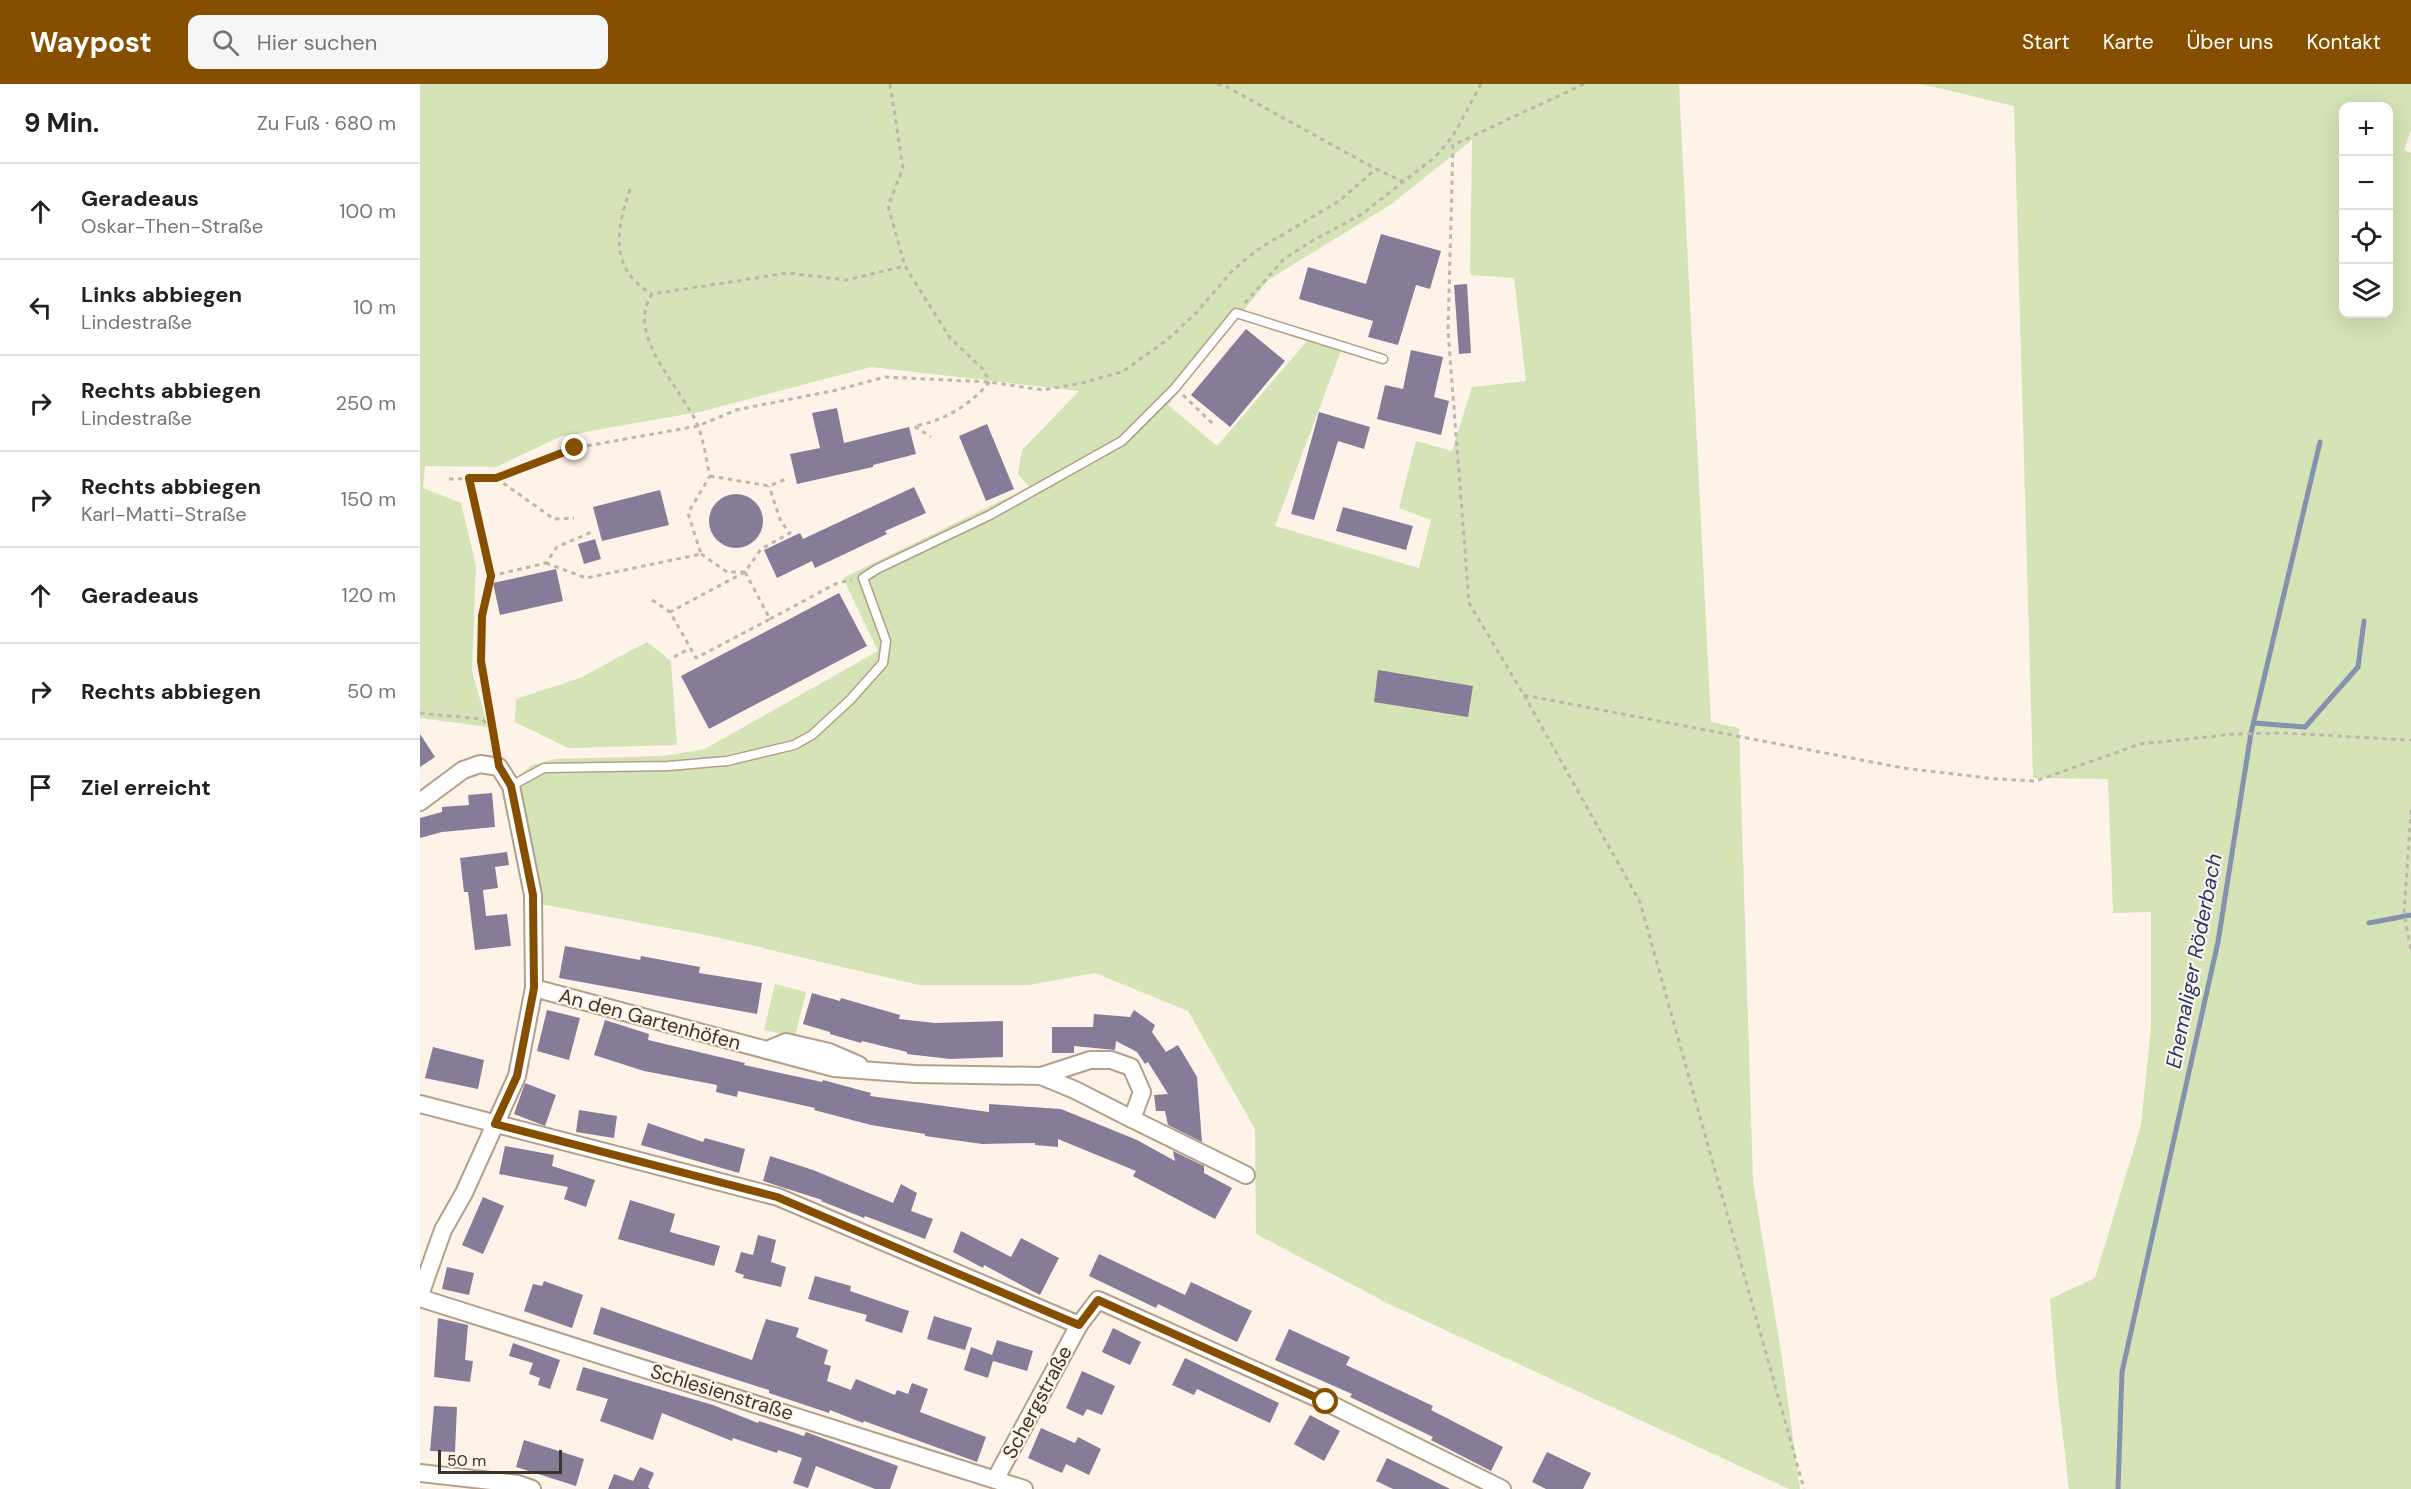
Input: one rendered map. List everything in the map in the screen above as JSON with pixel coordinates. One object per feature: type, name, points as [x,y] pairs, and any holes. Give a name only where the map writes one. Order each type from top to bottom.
[{"type":"street","points":[[420,802],[463,770],[480,764],[499,766],[511,786],[533,895],[534,988],[517,1076],[464,1193],[443,1230],[420,1296]]},
{"type":"street","name":"An den Gartenhöfen","points":[[534,988],[834,1068],[915,1074],[1041,1076],[1090,1060],[1112,1060],[1131,1067],[1142,1092],[1132,1119]]},
{"type":"street","name":"An den Gartenhöfen","points":[[1041,1076],[1075,1090],[1246,1175]]},
{"type":"street","points":[[420,1104],[777,1197],[1079,1325]]},
{"type":"street","name":"Schlesienstraße","points":[[420,1296],[996,1478],[1018,1488]]},
{"type":"street","name":"Schergstraße","points":[[996,1478],[1079,1325],[1098,1300],[1326,1402],[1502,1489]]},
{"type":"street","points":[[420,1473],[518,1484],[532,1489]]},
{"type":"lane","points":[[511,786],[544,768],[668,766],[727,761],[794,745],[812,735],[850,700],[883,663],[886,641],[863,578],[877,569],[990,515],[1122,441],[1175,388],[1236,313],[1383,359]]},
{"type":"path","points":[[890,84],[903,168],[888,206],[905,266],[950,339],[984,370],[989,382]]},
{"type":"path","points":[[1217,84],[1227,87],[1404,182]]},
{"type":"path","points":[[1236,313],[1284,259],[1362,214],[1435,158],[1453,136],[1481,84]]},
{"type":"path","points":[[1584,84],[1453,145],[1448,331],[1469,603],[1524,695],[1640,902],[1804,1489]]},
{"type":"path","points":[[449,479],[496,478],[575,448],[698,426],[736,410],[837,390],[885,377],[989,382],[1043,390],[1082,383],[1122,372],[1167,340],[1196,313],[1232,271],[1257,250],[1339,201],[1376,169]]},
{"type":"path","points":[[630,189],[618,233],[621,258],[636,285],[652,294],[788,273],[846,280],[905,266]]},
{"type":"path","points":[[652,294],[646,303],[645,332],[698,426],[710,476],[688,513],[701,554],[727,572],[745,572]]},
{"type":"path","points":[[931,437],[914,426],[942,417],[978,397],[989,382]]},
{"type":"path","points":[[1175,388],[1214,425]]},
{"type":"path","points":[[710,476],[769,486],[786,479]]},
{"type":"path","points":[[469,478],[491,576],[482,616],[481,661],[499,766]]},
{"type":"path","points":[[496,478],[554,519],[574,518]]},
{"type":"path","points":[[670,612],[745,572],[761,549],[790,533],[781,522],[769,486]]},
{"type":"path","points":[[546,562],[557,547],[594,531]]},
{"type":"path","points":[[491,576],[546,562],[586,578],[701,554]]},
{"type":"path","points":[[745,572],[770,619]]},
{"type":"path","points":[[652,600],[670,612],[696,658],[837,583],[863,578]]},
{"type":"path","points":[[674,657],[690,648]]},
{"type":"path","points":[[1524,695],[1903,768],[2036,781],[2140,744],[2235,734],[2282,733],[2411,740]]},
{"type":"path","points":[[420,713],[481,719],[494,728]]},
{"type":"path","points":[[2411,810],[2404,914],[2411,951]]},
{"type":"green space","points":[[420,84],[1679,84],[1711,722],[1739,728],[1753,1181],[1782,1358],[1800,1489],[1789,1489],[1391,1305],[1256,1234],[1255,1129],[1188,1011],[1095,973],[1029,985],[919,985],[716,937],[540,904],[515,778],[532,765],[555,759],[664,756],[705,749],[878,651],[843,578],[1029,487],[1018,474],[1022,450],[1079,391],[871,367],[699,412],[562,436],[496,467],[425,466],[423,488],[461,503],[476,566],[472,671],[488,727],[420,718]],"holes":[[[1472,140],[1470,275],[1514,278],[1526,381],[1472,387],[1452,451],[1416,441],[1399,508],[1431,520],[1419,568],[1275,526],[1344,343],[1314,333],[1217,446],[1168,405],[1268,280],[1390,205]]]},
{"type":"green space","points":[[1921,84],[2411,84],[2411,130],[2404,150],[2411,153],[2411,1489],[2069,1489],[2050,1299],[2095,1278],[2141,1125],[2151,1027],[2151,912],[2113,913],[2108,779],[2033,778],[2014,106]]},
{"type":"green space","points":[[647,642],[671,661],[677,745],[568,748],[515,722],[516,699],[580,678]]},
{"type":"green space","points":[[775,984],[806,992],[795,1037],[764,1030]]},
{"type":"building","points":[[1381,234],[1441,251],[1430,289],[1416,285],[1398,345],[1368,337],[1373,321],[1299,299],[1308,267],[1366,284]]},
{"type":"building","points":[[1467,284],[1471,353],[1459,354],[1454,285]]},
{"type":"building","points":[[1246,329],[1285,361],[1230,427],[1191,395]]},
{"type":"building","points":[[1411,350],[1443,357],[1434,397],[1449,401],[1441,435],[1377,419],[1385,385],[1403,389]]},
{"type":"building","points":[[837,408],[844,443],[909,427],[916,454],[873,465],[873,467],[797,484],[790,454],[820,448],[812,413]]},
{"type":"building","points":[[1319,412],[1370,427],[1364,449],[1338,441],[1314,520],[1291,514]]},
{"type":"building","points":[[987,424],[1014,489],[986,501],[959,436]]},
{"type":"building","points":[[914,487],[926,513],[885,531],[887,534],[815,568],[812,561],[777,578],[764,550],[800,533],[803,539]]},
{"type":"building","points":[[660,490],[669,525],[602,541],[593,507]]},
{"type":"building","points":[[736,494],[746,496],[755,502],[761,511],[763,521],[761,531],[755,540],[746,546],[736,548],[726,546],[717,540],[711,531],[709,521],[711,511],[717,502],[726,496]]},
{"type":"building","points":[[1343,507],[1413,526],[1406,550],[1336,531]]},
{"type":"building","points":[[595,539],[601,559],[584,564],[578,544]]},
{"type":"building","points":[[556,569],[563,601],[500,615],[493,583]]},
{"type":"building","points":[[839,593],[867,646],[709,729],[681,676]]},
{"type":"building","points":[[1378,670],[1473,686],[1468,717],[1374,702]]},
{"type":"building","points":[[420,734],[435,757],[420,767]]},
{"type":"building","points":[[492,793],[495,827],[442,832],[420,838],[420,818],[442,812],[442,807],[469,805],[468,795]]},
{"type":"building","points":[[507,852],[509,865],[495,867],[498,888],[483,890],[486,916],[507,914],[511,946],[475,950],[468,892],[464,892],[460,858]]},
{"type":"building","points":[[565,946],[640,960],[641,956],[700,967],[699,973],[762,983],[757,1014],[559,978]]},
{"type":"building","points":[[812,993],[840,1001],[841,998],[900,1015],[899,1019],[935,1023],[1003,1021],[1003,1057],[950,1059],[907,1054],[907,1052],[830,1034],[830,1032],[803,1024]]},
{"type":"building","points":[[547,1010],[580,1018],[569,1060],[537,1051]]},
{"type":"building","points":[[1134,1010],[1155,1025],[1152,1032],[1166,1052],[1178,1045],[1197,1077],[1202,1142],[1168,1125],[1165,1111],[1156,1111],[1154,1095],[1168,1094],[1148,1062],[1145,1064],[1137,1052],[1116,1041],[1115,1050],[1074,1046],[1074,1053],[1052,1053],[1052,1027],[1093,1027],[1094,1014],[1130,1017]]},
{"type":"building","points":[[605,1020],[649,1034],[648,1040],[745,1063],[744,1065],[822,1082],[823,1080],[871,1093],[870,1096],[989,1112],[989,1104],[1061,1109],[1137,1140],[1175,1161],[1173,1151],[1204,1166],[1204,1173],[1232,1188],[1215,1219],[1133,1176],[1136,1171],[1058,1139],[1058,1147],[1035,1145],[1035,1143],[982,1144],[871,1125],[814,1110],[815,1108],[738,1091],[737,1097],[716,1092],[717,1085],[644,1071],[594,1055]]},
{"type":"building","points":[[433,1047],[484,1060],[478,1089],[425,1078]]},
{"type":"building","points":[[525,1083],[556,1095],[545,1126],[514,1114]]},
{"type":"building","points":[[579,1110],[617,1116],[614,1138],[576,1132]]},
{"type":"building","points":[[648,1123],[703,1142],[705,1138],[745,1149],[739,1173],[641,1145]]},
{"type":"building","points":[[505,1146],[554,1155],[552,1166],[595,1180],[586,1207],[564,1199],[568,1187],[499,1174]]},
{"type":"building","points":[[770,1156],[813,1170],[893,1203],[901,1184],[917,1193],[911,1211],[933,1219],[925,1239],[865,1216],[864,1218],[822,1200],[763,1181]]},
{"type":"building","points":[[483,1197],[504,1206],[483,1254],[462,1245]]},
{"type":"building","points":[[630,1200],[675,1214],[670,1232],[720,1246],[714,1266],[618,1239]]},
{"type":"building","points":[[961,1231],[1011,1257],[1021,1238],[1059,1258],[1040,1295],[984,1265],[983,1268],[953,1252]]},
{"type":"building","points":[[758,1235],[776,1240],[771,1262],[786,1267],[781,1287],[743,1278],[744,1275],[735,1272],[741,1252],[753,1255]]},
{"type":"building","points":[[1099,1254],[1185,1295],[1191,1282],[1252,1311],[1237,1342],[1158,1304],[1156,1308],[1089,1276]]},
{"type":"building","points":[[447,1267],[474,1273],[469,1295],[442,1289]]},
{"type":"building","points":[[815,1276],[851,1286],[850,1291],[909,1311],[902,1333],[865,1321],[867,1315],[808,1299]]},
{"type":"building","points":[[544,1281],[583,1295],[572,1328],[524,1311],[533,1284],[542,1286]]},
{"type":"building","points":[[601,1307],[752,1360],[766,1319],[799,1328],[796,1337],[828,1350],[824,1364],[831,1366],[827,1381],[851,1390],[856,1379],[895,1395],[897,1390],[908,1394],[912,1383],[928,1389],[920,1412],[986,1437],[977,1462],[864,1421],[863,1423],[830,1410],[829,1413],[769,1393],[769,1390],[593,1334]]},
{"type":"building","points":[[934,1316],[972,1328],[965,1350],[927,1339]]},
{"type":"building","points":[[438,1318],[468,1325],[465,1360],[473,1361],[470,1382],[434,1377]]},
{"type":"building","points":[[1113,1328],[1141,1342],[1130,1365],[1102,1352]]},
{"type":"building","points":[[1289,1329],[1350,1357],[1346,1365],[1433,1406],[1431,1410],[1503,1447],[1491,1471],[1431,1440],[1433,1437],[1350,1397],[1352,1394],[1275,1360]]},
{"type":"building","points":[[997,1340],[1033,1351],[1027,1371],[993,1361],[988,1378],[964,1370],[971,1347],[992,1355]]},
{"type":"building","points":[[513,1343],[560,1360],[550,1389],[538,1385],[540,1378],[529,1374],[533,1363],[509,1356]]},
{"type":"building","points":[[1185,1358],[1279,1403],[1270,1423],[1197,1389],[1194,1395],[1172,1385]]},
{"type":"building","points":[[583,1367],[713,1405],[758,1423],[759,1421],[804,1436],[806,1432],[898,1466],[890,1489],[875,1489],[816,1466],[808,1488],[793,1483],[802,1458],[778,1450],[777,1453],[733,1438],[732,1441],[662,1413],[653,1440],[600,1421],[608,1399],[576,1390]]},
{"type":"building","points":[[1082,1371],[1115,1386],[1102,1415],[1087,1409],[1083,1416],[1066,1408]]},
{"type":"building","points":[[434,1406],[457,1407],[455,1452],[430,1451]]},
{"type":"building","points":[[1310,1415],[1340,1431],[1324,1461],[1294,1444]]},
{"type":"building","points":[[1041,1428],[1075,1443],[1078,1437],[1101,1449],[1089,1475],[1066,1464],[1062,1473],[1028,1458]]},
{"type":"building","points":[[524,1440],[584,1459],[576,1486],[516,1467]]},
{"type":"building","points":[[1547,1452],[1591,1473],[1583,1489],[1546,1489],[1532,1482]]},
{"type":"building","points":[[1387,1458],[1450,1489],[1393,1489],[1376,1481]]},
{"type":"building","points":[[640,1467],[654,1473],[648,1487],[650,1489],[608,1489],[614,1474],[633,1481]]},
{"type":"waterway","name":"Ehemaliger Röderbach","points":[[2118,1489],[2122,1372],[2218,942],[2251,733],[2320,442]]},
{"type":"waterway","points":[[2254,723],[2305,727],[2358,667],[2364,621]]},
{"type":"waterway","points":[[2369,923],[2411,915]]},
{"type":"route","points":[[575,448],[496,478],[469,478],[491,576],[482,616],[481,661],[499,766],[511,786],[533,895],[534,988],[517,1076],[495,1124],[777,1197],[1079,1325],[1098,1300],[1326,1402]]}]
